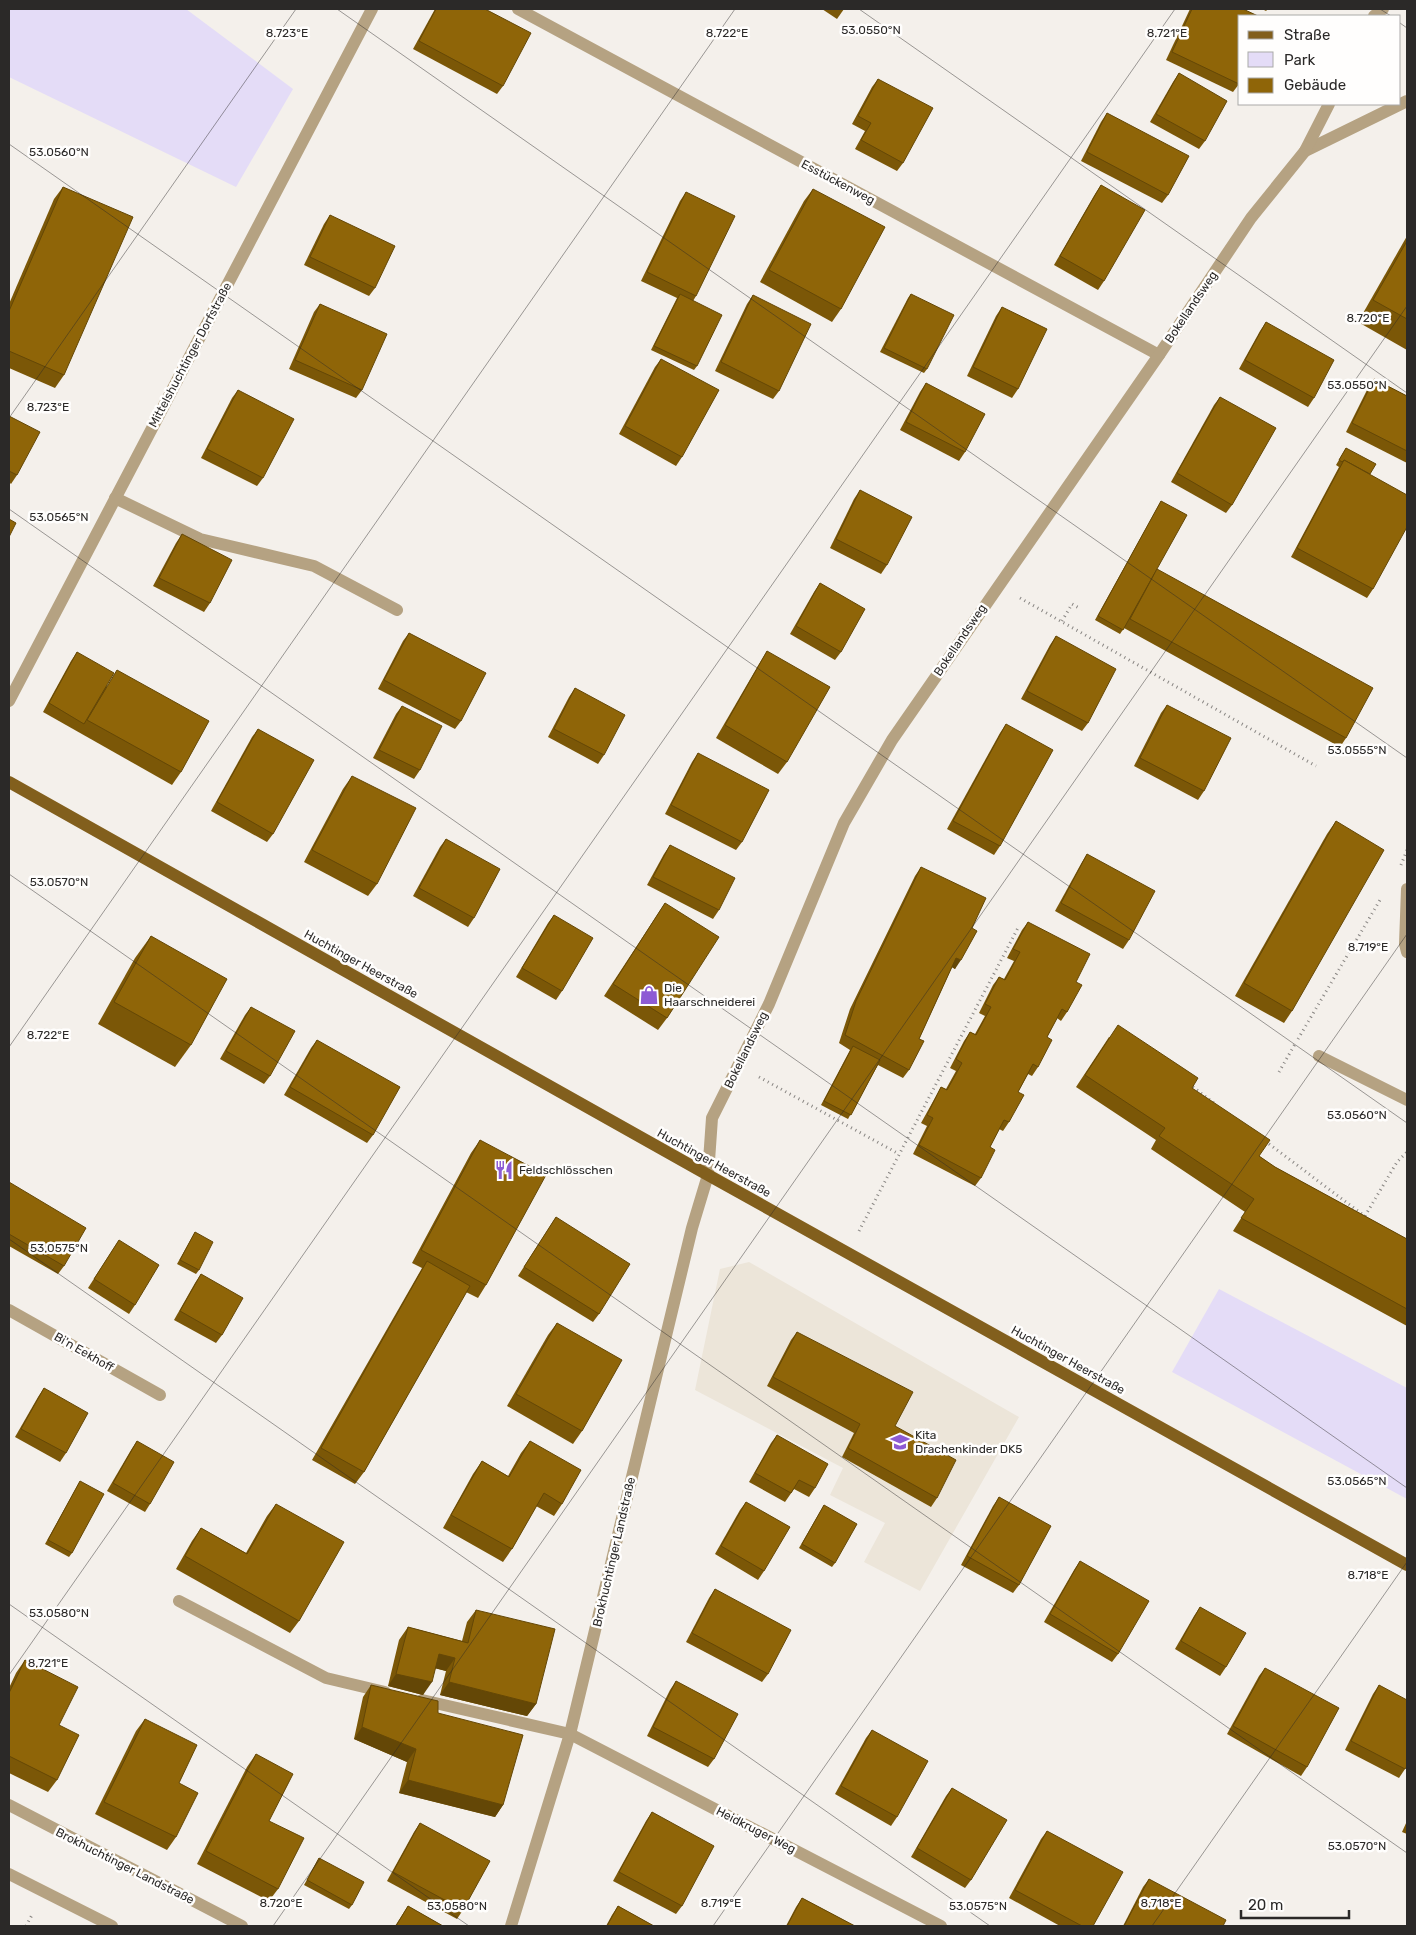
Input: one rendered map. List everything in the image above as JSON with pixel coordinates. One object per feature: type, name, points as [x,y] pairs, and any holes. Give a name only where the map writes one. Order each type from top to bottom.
[{"type":"main road","name":"Huchtinger Heerstraße","points":[[9,782],[1407,1565]]},
{"type":"street","name":"Mittelshuchtinger Dorfstraße","points":[[9,701],[372,9]]},
{"type":"street","name":"Esstückenweg","points":[[518,9],[1159,355]]},
{"type":"street","name":"Bokellandsweg","points":[[708,1175],[712,1118],[768,1004],[844,823],[892,740],[1159,355],[1251,218],[1305,151],[1328,105]]},
{"type":"street","name":"Bokellandsweg","points":[[1305,151],[1399,105]]},
{"type":"street","points":[[115,498],[200,539],[314,566],[396,610]]},
{"type":"street","points":[[1407,889],[1405,944],[1407,952]]},
{"type":"street","points":[[1319,1056],[1407,1100]]},
{"type":"street","name":"Brokhuchtinger Landstraße","points":[[512,1926],[570,1734],[692,1228],[708,1175]]},
{"type":"street","name":"Bi'n Eekhoff","points":[[9,1310],[160,1395]]},
{"type":"street","name":"Heidkruger Weg","points":[[179,1601],[326,1678],[570,1734],[941,1926]]},
{"type":"street","name":"Brokhuchtinger Landstraße","points":[[9,1806],[242,1926]]},
{"type":"street","points":[[9,1874],[112,1926]]},
{"type":"path","points":[[998,585],[1316,766]]},
{"type":"path","points":[[1062,621],[1072,604],[1079,608]]},
{"type":"path","points":[[1396,873],[1407,850]]},
{"type":"path","points":[[1279,1072],[1381,898]]},
{"type":"path","points":[[847,1253],[1019,926]]},
{"type":"path","points":[[738,1066],[899,1154]]},
{"type":"path","points":[[1185,1081],[1216,1105]]},
{"type":"path","points":[[1263,1140],[1372,1222]]},
{"type":"path","points":[[1365,1216],[1397,1162],[1407,1152]]},
{"type":"shaded area","name":"Kita Drachenkinder DK5","points":[[749,1262],[1019,1417],[920,1591],[864,1562],[885,1523],[830,1495],[843,1468],[695,1390],[720,1269]]},
{"type":"green space","points":[[9,9],[186,9],[293,89],[236,187],[9,77]]},
{"type":"green space","points":[[1219,1289],[1407,1388],[1407,1499],[1172,1372]]},
{"type":"building","points":[[436,9],[485,9],[531,33],[503,86],[419,41]]},
{"type":"building","points":[[1192,9],[1243,9],[1256,15],[1238,15],[1238,84],[1172,52]]},
{"type":"building","points":[[1179,73],[1227,101],[1205,141],[1156,114]]},
{"type":"building","points":[[878,79],[933,108],[903,163],[861,140],[871,123],[858,116]]},
{"type":"building","points":[[1107,113],[1189,156],[1168,195],[1087,152]]},
{"type":"building","points":[[1101,185],[1145,210],[1104,281],[1060,256]]},
{"type":"building","points":[[63,187],[133,217],[64,375],[9,351],[9,311]]},
{"type":"building","points":[[813,189],[885,227],[841,309],[769,270]]},
{"type":"building","points":[[686,192],[735,216],[696,296],[647,272]]},
{"type":"building","points":[[330,215],[395,246],[375,288],[310,257]]},
{"type":"building","points":[[1407,241],[1407,319],[1373,300]]},
{"type":"building","points":[[680,294],[722,315],[697,366],[654,346]]},
{"type":"building","points":[[911,294],[954,315],[927,369],[884,348]]},
{"type":"building","points":[[753,295],[811,324],[779,391],[721,362]]},
{"type":"building","points":[[320,304],[387,334],[362,390],[295,360]]},
{"type":"building","points":[[1002,307],[1047,329],[1018,389],[973,367]]},
{"type":"building","points":[[1266,322],[1334,360],[1314,398],[1245,360]]},
{"type":"building","points":[[661,359],[719,390],[682,457],[625,426]]},
{"type":"building","points":[[1374,379],[1407,396],[1407,451],[1352,423]]},
{"type":"building","points":[[926,383],[985,414],[965,452],[906,422]]},
{"type":"building","points":[[238,390],[294,419],[263,478],[207,449]]},
{"type":"building","points":[[1220,397],[1276,428],[1232,505],[1177,473]]},
{"type":"building","points":[[9,416],[40,432],[17,475],[9,471]]},
{"type":"building","points":[[1346,448],[1376,464],[1370,474],[1344,460],[1342,462],[1339,460]]},
{"type":"building","points":[[1344,460],[1407,495],[1407,527],[1373,589],[1297,548]]},
{"type":"building","points":[[860,490],[912,517],[887,565],[836,539]]},
{"type":"building","points":[[1161,501],[1187,515],[1123,630],[1098,616]]},
{"type":"building","points":[[9,519],[16,523],[9,537]]},
{"type":"building","points":[[182,534],[232,560],[210,603],[159,578]]},
{"type":"building","points":[[1157,569],[1373,688],[1346,738],[1130,619]]},
{"type":"building","points":[[820,583],[865,609],[841,652],[796,626]]},
{"type":"building","points":[[409,633],[486,673],[461,721],[384,680]]},
{"type":"building","points":[[1056,636],[1116,669],[1088,723],[1027,691]]},
{"type":"building","points":[[767,651],[830,687],[787,762],[725,725]]},
{"type":"building","points":[[77,652],[114,673],[84,724],[49,703]]},
{"type":"building","points":[[117,670],[209,721],[181,772],[87,720]]},
{"type":"building","points":[[575,688],[625,715],[604,755],[554,729]]},
{"type":"building","points":[[1167,705],[1231,738],[1204,791],[1140,758]]},
{"type":"building","points":[[402,706],[442,726],[420,770],[379,750]]},
{"type":"building","points":[[1006,724],[1053,750],[1000,846],[953,821]]},
{"type":"building","points":[[258,729],[314,760],[273,834],[217,802]]},
{"type":"building","points":[[698,753],[769,790],[742,842],[671,805]]},
{"type":"building","points":[[352,776],[416,808],[377,884],[312,850]]},
{"type":"building","points":[[1336,821],[1384,850],[1292,1011],[1244,983]]},
{"type":"building","points":[[446,839],[500,869],[474,918],[419,888]]},
{"type":"building","points":[[670,845],[735,878],[719,910],[653,877]]},
{"type":"building","points":[[1087,854],[1155,891],[1129,940],[1061,903]]},
{"type":"building","points":[[921,867],[986,898],[972,928],[977,931],[961,960],[956,958],[919,1039],[924,1041],[909,1070],[845,1035],[856,1001]]},
{"type":"building","points":[[665,903],[719,937],[667,1018],[613,984]]},
{"type":"building","points":[[554,915],[593,938],[562,991],[522,968]]},
{"type":"building","points":[[1028,922],[1090,954],[1076,982],[1082,985],[1067,1012],[1062,1009],[1047,1037],[1052,1040],[1038,1067],[1033,1064],[1018,1092],[1024,1095],[1009,1122],[1004,1120],[990,1147],[995,1150],[981,1178],[919,1145],[933,1118],[927,1115],[941,1087],[947,1090],[962,1063],[956,1059],[970,1032],[976,1035],[991,1007],[985,1004],[999,977],[1005,980],[1020,952],[1013,949]]},
{"type":"building","points":[[151,936],[227,979],[191,1045],[114,1002]]},
{"type":"building","points":[[251,1007],[295,1031],[270,1076],[226,1051]]},
{"type":"building","points":[[1118,1025],[1198,1078],[1192,1088],[1270,1140],[1259,1156],[1275,1167],[1407,1239],[1407,1309],[1241,1218],[1254,1199],[1159,1136],[1165,1128],[1085,1075]]},
{"type":"building","points":[[317,1040],[400,1087],[373,1135],[290,1087]]},
{"type":"building","points":[[853,1046],[880,1060],[851,1115],[824,1101]]},
{"type":"building","points":[[480,1140],[546,1175],[486,1285],[421,1250]]},
{"type":"building","points":[[9,1182],[86,1228],[64,1266],[9,1234]]},
{"type":"building","points":[[556,1217],[630,1264],[599,1314],[524,1267]]},
{"type":"building","points":[[195,1232],[213,1242],[199,1270],[180,1260]]},
{"type":"building","points":[[119,1240],[159,1265],[135,1305],[94,1279]]},
{"type":"building","points":[[427,1261],[470,1286],[364,1472],[321,1448]]},
{"type":"building","points":[[201,1274],[243,1298],[222,1335],[180,1311]]},
{"type":"building","points":[[557,1323],[622,1360],[582,1431],[516,1394]]},
{"type":"building","points":[[797,1332],[913,1392],[895,1426],[956,1460],[937,1498],[848,1448],[860,1424],[773,1377]]},
{"type":"building","points":[[44,1388],[88,1413],[66,1453],[21,1429]]},
{"type":"building","points":[[777,1435],[828,1464],[815,1488],[799,1480],[791,1493],[755,1473]]},
{"type":"building","points":[[137,1441],[174,1462],[150,1504],[113,1483]]},
{"type":"building","points":[[530,1441],[581,1470],[562,1504],[544,1493],[512,1549],[451,1515],[482,1461],[509,1477]]},
{"type":"building","points":[[80,1481],[104,1494],[72,1553],[48,1540]]},
{"type":"building","points":[[999,1497],[1051,1526],[1019,1585],[967,1556]]},
{"type":"building","points":[[746,1502],[790,1527],[764,1571],[721,1546]]},
{"type":"building","points":[[276,1504],[344,1542],[299,1621],[185,1556],[201,1528],[247,1554]]},
{"type":"building","points":[[824,1505],[857,1524],[835,1563],[802,1544]]},
{"type":"building","points":[[1080,1561],[1149,1601],[1118,1654],[1050,1614]]},
{"type":"building","points":[[715,1589],[791,1630],[768,1674],[692,1633]]},
{"type":"building","points":[[1200,1607],[1246,1633],[1226,1667],[1181,1641]]},
{"type":"building","points":[[476,1610],[555,1629],[536,1704],[449,1682],[455,1658],[439,1654],[432,1682],[396,1674],[408,1627],[468,1643]]},
{"type":"building","points":[[25,1660],[78,1687],[59,1725],[79,1735],[57,1780],[9,1756],[9,1693]]},
{"type":"building","points":[[1265,1668],[1339,1708],[1307,1767],[1233,1726]]},
{"type":"building","points":[[676,1681],[738,1714],[714,1759],[653,1727]]},
{"type":"building","points":[[371,1685],[438,1701],[438,1713],[523,1735],[503,1805],[408,1780],[416,1749],[362,1727]]},
{"type":"building","points":[[1379,1685],[1407,1700],[1407,1766],[1405,1769],[1351,1741]]},
{"type":"building","points":[[145,1719],[197,1745],[179,1783],[198,1793],[176,1837],[104,1802]]},
{"type":"building","points":[[872,1730],[928,1761],[897,1817],[841,1786]]},
{"type":"building","points":[[256,1754],[293,1774],[269,1821],[304,1838],[278,1889],[206,1851]]},
{"type":"building","points":[[952,1788],[1007,1820],[971,1880],[917,1848]]},
{"type":"building","points":[[652,1812],[714,1846],[682,1906],[619,1872]]},
{"type":"building","points":[[420,1823],[490,1861],[463,1910],[393,1872]]},
{"type":"building","points":[[1047,1831],[1123,1872],[1093,1926],[1082,1926],[1015,1890]]},
{"type":"building","points":[[319,1858],[364,1882],[352,1905],[307,1880]]},
{"type":"building","points":[[1149,1879],[1226,1920],[1223,1926],[1124,1926]]},
{"type":"building","points":[[802,1898],[855,1926],[787,1926]]},
{"type":"building","points":[[408,1906],[443,1926],[396,1926]]},
{"type":"building","points":[[618,1906],[654,1926],[607,1926]]},
{"type":"place","name":"Die Haarschneiderei","points":[[649,995]]},
{"type":"place","name":"Feldschlösschen","points":[[504,1170]]},
{"type":"place","name":"Kita Drachenkinder DK5","points":[[900,1442]]}]
